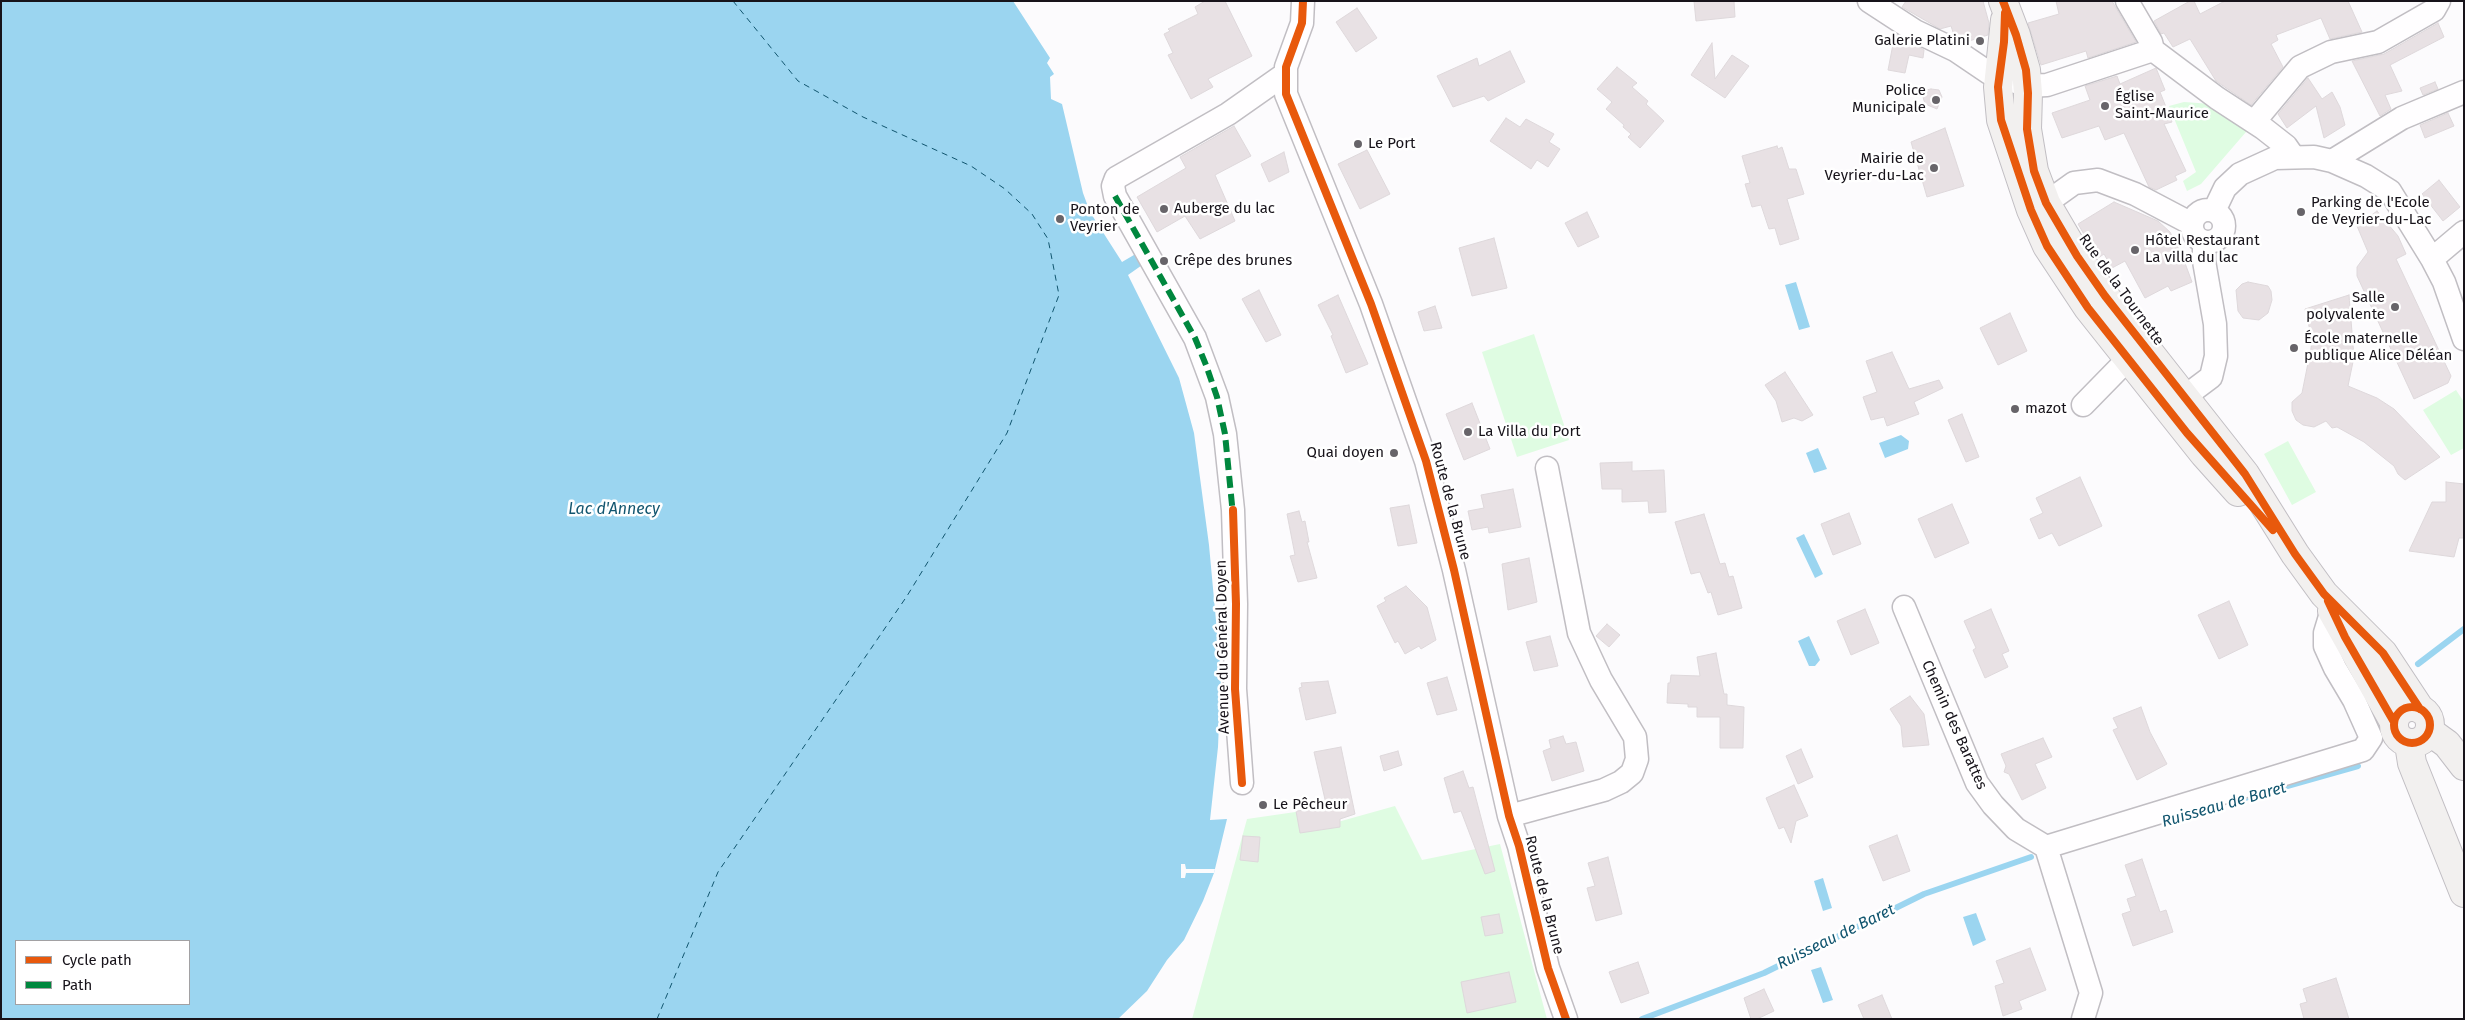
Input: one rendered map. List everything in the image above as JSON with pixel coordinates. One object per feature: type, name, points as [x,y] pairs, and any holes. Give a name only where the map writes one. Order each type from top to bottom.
[{"type":"main road","name":"Rue de la Tournette","points":[[2004,5],[2004,42],[1998,103],[2001,120],[2030,210],[2041,234],[2064,274],[2128,358],[2176,403]]},
{"type":"main road","name":"Rue de la Tournette","points":[[2004,5],[2021,53],[2028,86],[2026,129],[2034,171],[2046,204],[2077,256],[2176,403],[2194,426],[2246,474],[2295,554],[2328,602],[2394,722],[2398,714],[2405,708],[2419,728]]},
{"type":"main road","name":"Rue de la Tournette","points":[[2328,602],[2383,653],[2419,728]]},
{"type":"main road","points":[[2464,766],[2447,744],[2419,728],[2415,771],[2464,893]]},
{"type":"street","points":[[1869,1],[1915,31],[1955,50],[1999,78],[2028,86],[2047,86],[2153,50]]},
{"type":"street","points":[[2127,1],[2151,42],[2153,50],[2286,146],[2293,156]]},
{"type":"street","points":[[2254,122],[2300,67],[2331,52],[2378,42],[2434,10],[2438,1]]},
{"type":"street","name":"Route de la Brune","points":[[1308,2],[1285,74],[1286,94],[1371,304],[1426,461],[1454,570],[1509,816],[1519,846],[1548,968],[1566,1019]]},
{"type":"street","name":"Avenue du Général Doyen","points":[[1242,784],[1235,689],[1236,604],[1233,510],[1225,434],[1217,398],[1196,338],[1115,196],[1113,186],[1116,178],[1228,114],[1285,74]]},
{"type":"street","points":[[2332,161],[2402,118],[2464,92]]},
{"type":"street","points":[[2176,403],[2211,377],[2216,356],[2215,324],[2195,216],[2206,209],[2214,211],[2225,188],[2240,174],[2276,158],[2293,156],[2314,157],[2332,161],[2366,176],[2390,191],[2444,282],[2464,339]]},
{"type":"street","points":[[2046,204],[2074,183],[2098,180],[2135,194],[2198,233]]},
{"type":"street","points":[[2432,259],[2464,232]]},
{"type":"street","points":[[2083,405],[2128,358]]},
{"type":"street","points":[[1509,816],[1604,790],[1621,782],[1632,773],[1637,759],[1635,736],[1597,673],[1579,633],[1547,468]]},
{"type":"street","points":[[2083,1019],[2091,993],[2046,847],[2363,750],[2371,738],[2354,700],[2335,668],[2325,646],[2328,602]]},
{"type":"street","name":"Chemin des Barattes","points":[[1904,608],[1977,783],[1993,806],[2016,830],[2046,847]]},
{"type":"green space","points":[[2184,102],[2212,104],[2245,127],[2246,132],[2201,184],[2187,191],[2183,181],[2196,172],[2169,106]]},
{"type":"green space","points":[[1534,334],[1569,440],[1517,457],[1482,352]]},
{"type":"green space","points":[[2456,390],[2464,402],[2464,448],[2451,455],[2423,410]]},
{"type":"green space","points":[[2288,441],[2316,492],[2292,505],[2264,454]]},
{"type":"green space","points":[[1395,806],[1422,860],[1500,844],[1547,1019],[1192,1019],[1247,819],[1316,809],[1327,825]]},
{"type":"water","name":"Lac d'Annecy","points":[[1,1],[1013,1],[1050,58],[1047,63],[1054,74],[1050,77],[1051,99],[1062,104],[1083,193],[1090,212],[1122,262],[1139,252],[1145,263],[1128,275],[1179,378],[1194,433],[1209,545],[1221,675],[1218,747],[1210,820],[1227,819],[1214,873],[1184,940],[1167,960],[1147,991],[1118,1019],[1,1019]]},
{"type":"water","points":[[1796,282],[1810,327],[1799,330],[1785,285]]},
{"type":"water","points":[[1901,435],[1909,441],[1908,449],[1885,458],[1879,443]]},
{"type":"water","points":[[1818,448],[1827,469],[1814,473],[1806,453]]},
{"type":"water","points":[[1804,534],[1823,574],[1815,578],[1796,538]]},
{"type":"water","points":[[1809,636],[1820,660],[1815,666],[1809,666],[1798,641]]},
{"type":"water","points":[[1823,878],[1832,908],[1823,911],[1814,881]]},
{"type":"water","points":[[1976,913],[1986,940],[1973,946],[1963,917]]},
{"type":"water","points":[[1821,967],[1833,1000],[1823,1003],[1811,970]]},
{"type":"pier","points":[[1181,864],[1185,864],[1186,869],[1215,869],[1214,873],[1186,873],[1185,878],[1181,878]]},
{"type":"building","points":[[1205,1],[1225,1],[1252,56],[1208,79],[1213,87],[1191,99],[1168,55],[1173,53],[1164,34],[1170,31],[1168,29],[1198,14],[1195,7]]},
{"type":"building","points":[[1694,1],[1734,1],[1735,17],[1696,21]]},
{"type":"building","points":[[1906,1],[1983,1],[1989,23],[1988,35],[1966,42],[1954,35],[1951,26],[1940,29],[1902,7]]},
{"type":"building","points":[[2056,1],[2112,1],[2136,42],[2088,58],[2086,51],[2041,65],[2028,23],[2059,14]]},
{"type":"building","points":[[2190,1],[2194,1],[2200,14],[2225,1],[2348,1],[2362,32],[2330,39],[2321,18],[2276,35],[2278,40],[2271,44],[2283,67],[2251,105],[2216,81],[2190,39],[2173,47],[2164,33],[2161,34],[2154,21]]},
{"type":"building","points":[[1357,8],[1377,38],[1356,52],[1336,22]]},
{"type":"building","points":[[2438,23],[2444,37],[2390,65],[2402,91],[2385,95],[2391,109],[2380,116],[2352,61],[2384,54]]},
{"type":"building","points":[[1895,34],[1924,50],[1923,58],[1909,55],[1905,73],[1888,70]]},
{"type":"building","points":[[1712,43],[1715,79],[1732,55],[1749,66],[1725,98],[1691,75]]},
{"type":"building","points":[[1510,51],[1525,82],[1488,101],[1484,96],[1453,107],[1437,76],[1477,58],[1479,66]]},
{"type":"building","points":[[1617,67],[1637,83],[1632,87],[1648,101],[1646,104],[1664,121],[1640,148],[1628,137],[1631,134],[1623,127],[1624,125],[1606,109],[1612,102],[1597,89]]},
{"type":"building","points":[[2156,68],[2165,90],[2160,92],[2172,122],[2164,124],[2186,171],[2175,176],[2177,180],[2156,190],[2149,187],[2124,133],[2105,140],[2099,126],[2062,138],[2052,113],[2090,100],[2085,86],[2117,76],[2120,84]]},
{"type":"building","points":[[2308,78],[2322,99],[2332,92],[2340,107],[2345,125],[2324,138],[2316,106],[2287,128],[2278,114]]},
{"type":"building","points":[[2435,82],[2438,89],[2423,95],[2420,88]]},
{"type":"building","points":[[1926,90],[1939,90],[1942,97],[1937,109],[1925,104],[1923,97]]},
{"type":"building","points":[[2448,113],[2454,126],[2425,138],[2420,125]]},
{"type":"building","points":[[1506,118],[1520,127],[1526,119],[1554,134],[1549,142],[1560,149],[1548,167],[1537,160],[1531,169],[1490,141]]},
{"type":"building","points":[[1234,126],[1251,156],[1215,175],[1235,221],[1200,239],[1185,216],[1157,232],[1137,197],[1186,168],[1180,157]]},
{"type":"building","name":"Mairie de Veyrier-du-Lac","points":[[1945,128],[1964,186],[1927,197],[1911,142]]},
{"type":"building","points":[[1777,146],[1778,149],[1782,147],[1789,169],[1796,169],[1804,194],[1787,199],[1799,239],[1780,245],[1775,228],[1769,229],[1761,205],[1752,207],[1745,184],[1750,183],[1742,156]]},
{"type":"building","points":[[1367,150],[1390,194],[1360,209],[1338,164]]},
{"type":"building","points":[[1284,152],[1289,172],[1269,182],[1261,164]]},
{"type":"building","points":[[2439,180],[2460,207],[2443,221],[2422,194]]},
{"type":"building","points":[[2114,202],[2158,221],[2170,232],[2182,255],[2192,282],[2171,291],[2168,286],[2145,298],[2125,261],[2112,268],[2104,254],[2098,258],[2078,224]]},
{"type":"building","name":"Salle polyvalente","points":[[2377,211],[2398,236],[2406,254],[2396,259],[2451,376],[2448,383],[2414,399],[2357,276],[2357,267],[2368,252],[2357,226]]},
{"type":"building","points":[[1587,212],[1599,237],[1578,247],[1565,223]]},
{"type":"building","points":[[1494,238],[1507,288],[1472,296],[1459,248]]},
{"type":"building","points":[[2248,282],[2268,286],[2271,291],[2272,300],[2268,313],[2259,320],[2243,318],[2238,311],[2236,290],[2242,284]]},
{"type":"building","points":[[1259,290],[1281,335],[1266,342],[1242,299]]},
{"type":"building","points":[[1338,295],[1368,364],[1346,373],[1331,336],[1333,335],[1318,305]]},
{"type":"building","points":[[2349,295],[2354,357],[2348,386],[2377,398],[2394,409],[2440,457],[2405,480],[2398,474],[2394,466],[2364,442],[2337,427],[2332,428],[2326,421],[2314,427],[2303,425],[2296,420],[2292,411],[2292,402],[2302,393],[2311,348],[2312,339],[2305,309]]},
{"type":"building","points":[[1435,306],[1442,328],[1424,331],[1418,312]]},
{"type":"building","points":[[2010,313],[2027,351],[1998,365],[1980,328]]},
{"type":"building","points":[[1892,352],[1909,389],[1939,380],[1943,388],[1914,402],[1919,414],[1887,426],[1884,417],[1871,420],[1863,397],[1877,392],[1866,361]]},
{"type":"building","points":[[1785,372],[1813,415],[1802,421],[1794,418],[1782,422],[1776,401],[1765,385]]},
{"type":"building","name":"La Villa du Port","points":[[1472,403],[1490,449],[1464,460],[1446,414]]},
{"type":"building","points":[[1962,414],[1979,457],[1966,462],[1948,420]]},
{"type":"building","points":[[1632,462],[1632,471],[1664,470],[1666,512],[1649,513],[1648,501],[1622,502],[1622,489],[1602,489],[1600,463]]},
{"type":"building","points":[[2080,477],[2102,526],[2059,546],[2052,533],[2039,539],[2030,519],[2043,513],[2036,498]]},
{"type":"building","points":[[2446,482],[2464,484],[2464,538],[2459,538],[2454,557],[2409,551],[2432,502],[2446,502]]},
{"type":"building","points":[[1513,489],[1521,527],[1489,533],[1488,527],[1472,530],[1468,511],[1484,508],[1481,495]]},
{"type":"building","points":[[1952,504],[1969,543],[1935,558],[1918,519]]},
{"type":"building","points":[[1409,505],[1417,543],[1398,546],[1390,508]]},
{"type":"building","points":[[1299,511],[1302,522],[1305,521],[1309,542],[1307,542],[1317,578],[1298,582],[1290,556],[1295,555],[1287,514]]},
{"type":"building","points":[[1849,513],[1861,544],[1833,555],[1821,524]]},
{"type":"building","points":[[1704,514],[1720,564],[1725,563],[1729,577],[1733,576],[1742,608],[1718,615],[1711,592],[1708,593],[1700,572],[1691,574],[1675,522]]},
{"type":"building","points":[[1529,558],[1537,602],[1508,610],[1502,564]]},
{"type":"building","points":[[1406,586],[1427,607],[1436,640],[1421,649],[1419,646],[1405,654],[1398,641],[1395,643],[1377,606],[1386,601],[1384,598]]},
{"type":"building","points":[[2229,601],[2248,645],[2219,659],[2198,615]]},
{"type":"building","points":[[1865,609],[1879,643],[1851,655],[1837,621]]},
{"type":"building","points":[[1991,609],[2009,651],[2002,654],[2008,667],[1985,678],[1973,650],[1976,648],[1964,621]]},
{"type":"building","points":[[1607,624],[1620,635],[1609,647],[1596,636]]},
{"type":"building","points":[[1550,636],[1558,666],[1534,671],[1526,642]]},
{"type":"building","points":[[1716,653],[1724,694],[1727,694],[1727,705],[1744,707],[1743,748],[1720,748],[1720,717],[1697,717],[1697,707],[1688,707],[1688,704],[1667,703],[1668,683],[1670,683],[1671,675],[1700,676],[1697,657]]},
{"type":"building","points":[[1447,677],[1457,710],[1437,715],[1427,683]]},
{"type":"building","points":[[1328,681],[1336,713],[1306,720],[1299,688],[1302,687],[1301,683]]},
{"type":"building","points":[[1910,696],[1924,714],[1929,745],[1903,747],[1901,726],[1890,709]]},
{"type":"building","points":[[2141,707],[2150,732],[2167,764],[2137,780],[2113,730],[2118,728],[2113,718]]},
{"type":"building","points":[[1563,736],[1566,744],[1576,742],[1584,771],[1552,781],[1543,751],[1551,748],[1549,740]]},
{"type":"building","points":[[2043,738],[2052,757],[2035,764],[2046,788],[2022,800],[2009,774],[2004,772],[2006,766],[2001,754]]},
{"type":"building","points":[[1341,747],[1355,814],[1340,819],[1340,827],[1300,833],[1296,811],[1327,808],[1314,752]]},
{"type":"building","points":[[1801,749],[1813,777],[1798,784],[1786,756]]},
{"type":"building","points":[[1398,751],[1402,765],[1384,771],[1380,756]]},
{"type":"building","points":[[1463,771],[1469,788],[1473,787],[1495,871],[1485,874],[1461,811],[1454,813],[1444,778]]},
{"type":"building","points":[[1794,785],[1808,816],[1796,821],[1791,843],[1784,827],[1779,829],[1766,798]]},
{"type":"building","points":[[1897,835],[1910,871],[1883,881],[1869,846]]},
{"type":"building","points":[[1243,836],[1260,837],[1258,862],[1240,860]]},
{"type":"building","points":[[1608,857],[1622,914],[1596,921],[1587,888],[1595,886],[1588,863]]},
{"type":"building","points":[[2142,859],[2160,912],[2166,910],[2173,932],[2133,946],[2122,914],[2131,911],[2127,899],[2136,896],[2125,865]]},
{"type":"building","points":[[1499,914],[1503,933],[1485,936],[1481,917]]},
{"type":"building","points":[[2030,948],[2046,990],[2019,1001],[2022,1009],[2003,1016],[1995,986],[2004,983],[1996,961]]},
{"type":"building","points":[[1638,962],[1649,993],[1621,1003],[1609,972]]},
{"type":"building","points":[[1509,972],[1516,1002],[1467,1013],[1461,982]]},
{"type":"building","points":[[2336,978],[2349,1019],[2304,1019],[2300,1004],[2307,1002],[2303,989]]},
{"type":"building","points":[[1764,989],[1774,1011],[1757,1019],[1751,1019],[1744,998]]},
{"type":"building","points":[[1882,995],[1892,1019],[1864,1019],[1858,1005]]},
{"type":"waterway","name":"Ruisseau de Baret","points":[[2418,664],[2464,629]]},
{"type":"waterway","name":"Ruisseau de Baret","points":[[2234,801],[2358,766]]},
{"type":"waterway","name":"Ruisseau de Baret","points":[[1642,1019],[1764,973],[1924,894],[2031,857]]},
{"type":"ferry route","points":[[657,1019],[718,872],[907,596],[1007,433],[1059,295],[1048,239],[1032,214],[1005,189],[971,166],[863,117],[798,81],[733,1]]},
{"type":"marked path","points":[[1115,196],[1195,338],[1206,365],[1217,397],[1225,434],[1233,515]]},
{"type":"cycle path","points":[[1303,1],[1302,23],[1286,67],[1286,94],[1371,304],[1426,461],[1454,570],[1509,816],[1519,846],[1548,968],[1566,1019]]},
{"type":"cycle path","points":[[2003,1],[2016,35],[2026,70],[2028,93],[2027,129],[2034,171],[2046,203],[2077,256],[2105,296],[2245,474],[2295,554],[2324,594],[2383,653],[2420,709]]},
{"type":"cycle path","points":[[2005,13],[2004,42],[1998,87],[2001,120],[2031,210],[2047,246],[2088,308],[2187,433],[2273,530]]},
{"type":"cycle path","points":[[1233,510],[1236,604],[1235,689],[1242,783]]},
{"type":"cycle path","points":[[2328,601],[2345,637],[2394,722]]},
{"type":"cycle path","points":[[2412,707],[2419,708],[2425,712],[2429,718],[2430,725],[2429,732],[2425,738],[2419,742],[2412,743],[2405,742],[2399,738],[2395,732],[2394,725],[2395,718],[2399,712],[2405,708],[2412,707]]},
{"type":"place","name":"Galerie Platini","points":[[1980,41]]},
{"type":"place","name":"Police Municipale","points":[[1936,100]]},
{"type":"place","name":"Église Saint-Maurice","points":[[2105,106]]},
{"type":"place","name":"Le Port","points":[[1358,144]]},
{"type":"place","name":"Mairie de Veyrier-du-Lac","points":[[1934,168]]},
{"type":"place","name":"Auberge du lac","points":[[1164,209]]},
{"type":"place","name":"Parking de l'Ecole de Veyrier-du-Lac","points":[[2301,212]]},
{"type":"place","name":"Ponton de Veyrier","points":[[1060,219]]},
{"type":"place","name":"Hôtel Restaurant La villa du lac","points":[[2135,250]]},
{"type":"place","name":"Crêpe des brunes","points":[[1164,261]]},
{"type":"place","name":"Salle polyvalente","points":[[2395,307]]},
{"type":"place","name":"École maternelle publique Alice Déléan","points":[[2294,348]]},
{"type":"place","name":"mazot","points":[[2015,409]]},
{"type":"place","name":"La Villa du Port","points":[[1468,432]]},
{"type":"place","name":"Quai doyen","points":[[1394,453]]},
{"type":"place","name":"Le Pêcheur","points":[[1263,805]]}]
